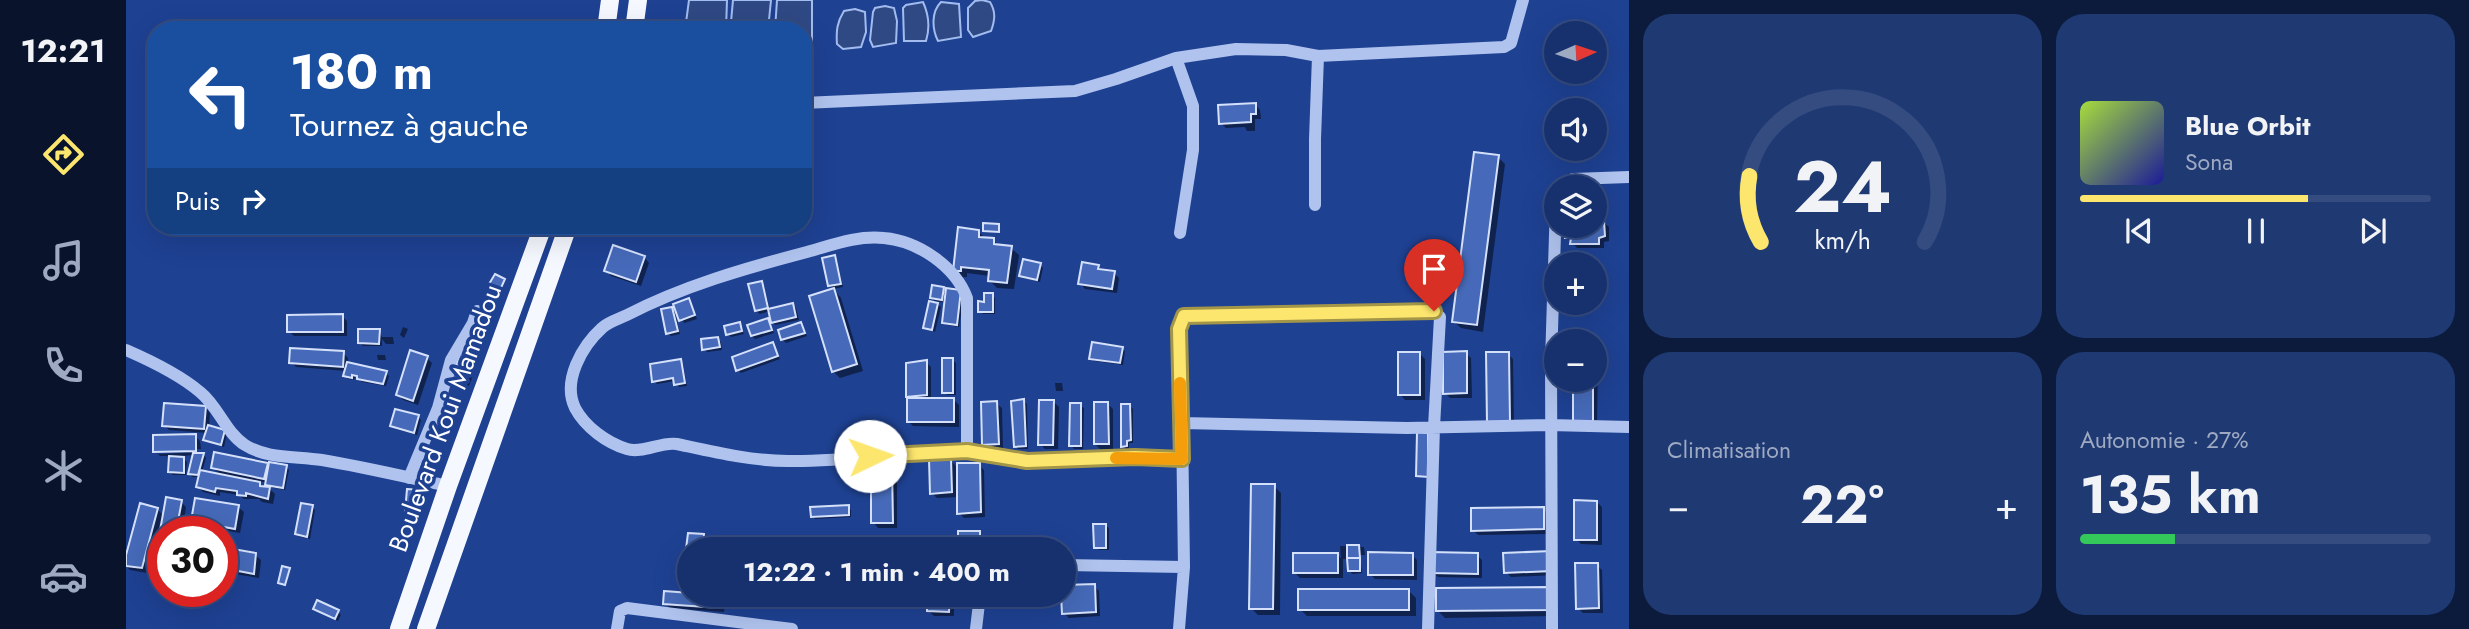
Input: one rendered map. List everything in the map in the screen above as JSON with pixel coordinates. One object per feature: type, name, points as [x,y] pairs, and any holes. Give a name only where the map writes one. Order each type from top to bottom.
[{"type":"main road","points":[[607,21],[610,0]]},
{"type":"main road","points":[[635,21],[638,0]]},
{"type":"main road","name":"Boulevard Koui Mamadou","points":[[399,629],[540,235]]},
{"type":"main road","name":"Boulevard Koui Mamadou","points":[[426,629],[565,235]]},
{"type":"street","points":[[812,103],[1075,91],[1176,58],[1236,49],[1286,50],[1318,56],[1504,47],[1511,43],[1523,0]]},
{"type":"street","points":[[1315,205],[1318,56]]},
{"type":"street","points":[[1176,58],[1193,106],[1192,150],[1180,233]]},
{"type":"street","points":[[1607,178],[1629,177]]},
{"type":"street","points":[[967,451],[967,298],[963,286],[952,272],[936,259],[908,243],[886,238],[853,240],[762,264],[650,303],[603,327],[578,359],[570,388],[575,408],[591,429],[629,450],[673,443],[706,452],[788,461],[967,451],[1027,461],[1135,457],[1182,459]]},
{"type":"street","points":[[1552,629],[1550,425],[1555,238]]},
{"type":"street","points":[[410,478],[439,408],[451,360],[478,310]]},
{"type":"street","points":[[1179,629],[1184,567],[1179,329],[1184,316],[1434,311],[1440,317],[1428,629]]},
{"type":"street","points":[[126,349],[148,359],[200,392],[224,419],[236,438],[261,454],[298,456],[448,486]]},
{"type":"street","points":[[1182,423],[1629,427]]},
{"type":"street","points":[[1076,565],[1184,567]]},
{"type":"street","points":[[976,629],[979,607]]},
{"type":"street","points":[[617,629],[620,611],[627,608],[704,623],[792,629]]},
{"type":"water","points":[[689,0],[727,0],[726,21],[686,21]]},
{"type":"water","points":[[733,0],[771,0],[769,21],[731,21]]},
{"type":"water","points":[[777,0],[812,0],[812,21],[776,21]]},
{"type":"water","points":[[975,1],[990,2],[992,6],[993,23],[991,31],[973,37],[968,30],[968,8]]},
{"type":"water","points":[[923,2],[928,22],[926,41],[904,41],[903,8]]},
{"type":"water","points":[[941,2],[959,4],[961,37],[938,41],[934,21],[935,11]]},
{"type":"water","points":[[875,8],[894,8],[897,21],[896,43],[873,47],[870,40],[873,12]]},
{"type":"water","points":[[855,9],[865,12],[866,32],[861,47],[843,49],[837,44],[838,23],[844,11]]},
{"type":"building","points":[[1256,103],[1256,114],[1251,114],[1251,122],[1219,124],[1218,105]]},
{"type":"building","points":[[1474,152],[1499,155],[1477,325],[1452,322]]},
{"type":"building","points":[[983,223],[999,224],[999,232],[983,231]]},
{"type":"building","points":[[958,227],[979,230],[979,237],[994,238],[994,244],[1012,246],[1007,283],[988,281],[989,270],[961,267],[961,271],[953,271]]},
{"type":"building","points":[[1571,238],[1599,238],[1599,244],[1570,244]]},
{"type":"building","points":[[613,245],[645,256],[636,282],[604,271]]},
{"type":"building","points":[[835,255],[841,284],[828,286],[822,258]]},
{"type":"building","points":[[1023,259],[1041,263],[1037,280],[1019,276]]},
{"type":"building","points":[[1082,262],[1099,265],[1098,269],[1115,271],[1112,289],[1078,284]]},
{"type":"building","points":[[495,274],[505,279],[500,290],[489,284]]},
{"type":"building","points":[[762,281],[768,308],[755,311],[748,284]]},
{"type":"building","points":[[932,285],[944,287],[942,300],[930,298]]},
{"type":"building","points":[[834,288],[857,364],[832,372],[809,296]]},
{"type":"building","points":[[946,288],[961,290],[957,325],[942,323]]},
{"type":"building","points":[[984,293],[993,293],[993,312],[978,312],[978,301],[984,302]]},
{"type":"building","points":[[689,298],[695,315],[679,321],[673,304]]},
{"type":"building","points":[[929,301],[938,303],[932,330],[923,328]]},
{"type":"building","points":[[793,303],[796,317],[771,323],[768,309]]},
{"type":"building","points":[[672,307],[678,331],[666,334],[661,309]]},
{"type":"building","points":[[343,314],[343,332],[287,332],[287,315]]},
{"type":"building","points":[[768,318],[772,330],[751,336],[747,325]]},
{"type":"building","points":[[740,322],[742,331],[726,335],[724,326]]},
{"type":"building","points":[[801,322],[805,333],[781,340],[778,330]]},
{"type":"building","points":[[358,329],[380,329],[379,344],[358,343]]},
{"type":"building","points":[[718,337],[720,347],[702,350],[701,339]]},
{"type":"building","points":[[773,342],[778,356],[736,371],[732,357]]},
{"type":"building","points":[[1092,342],[1123,347],[1120,363],[1089,359]]},
{"type":"building","points":[[290,348],[344,351],[343,367],[289,363]]},
{"type":"building","points":[[410,350],[428,356],[413,401],[396,395]]},
{"type":"building","points":[[461,350],[477,355],[471,370],[456,365]]},
{"type":"building","points":[[1467,351],[1467,393],[1443,394],[1443,352]]},
{"type":"building","points":[[1398,352],[1420,352],[1420,395],[1398,395]]},
{"type":"building","points":[[1486,352],[1509,352],[1510,422],[1487,423]]},
{"type":"building","points":[[942,358],[953,358],[953,393],[942,393]]},
{"type":"building","points":[[681,359],[685,383],[674,385],[673,378],[652,382],[650,364]]},
{"type":"building","points":[[927,360],[927,395],[906,397],[906,363]]},
{"type":"building","points":[[347,362],[387,371],[383,384],[357,379],[357,376],[352,375],[352,378],[343,376]]},
{"type":"building","points":[[455,367],[469,371],[464,389],[450,385]]},
{"type":"building","points":[[1573,392],[1593,392],[1593,423],[1573,422]]},
{"type":"building","points":[[907,398],[954,398],[954,422],[907,422]]},
{"type":"building","points":[[1024,399],[1026,446],[1014,447],[1011,401]]},
{"type":"building","points":[[1039,400],[1054,400],[1053,445],[1038,445]]},
{"type":"building","points":[[997,401],[999,444],[982,445],[981,402]]},
{"type":"building","points":[[1094,402],[1108,402],[1109,444],[1094,444]]},
{"type":"building","points":[[164,403],[206,406],[204,429],[162,426]]},
{"type":"building","points":[[1070,403],[1081,403],[1081,446],[1069,446]]},
{"type":"building","points":[[1121,404],[1130,404],[1131,440],[1127,441],[1127,446],[1121,447]]},
{"type":"building","points":[[395,409],[419,415],[414,433],[390,426]]},
{"type":"building","points":[[208,425],[225,430],[221,445],[203,440]]},
{"type":"building","points":[[1417,432],[1428,433],[1428,477],[1416,476]]},
{"type":"building","points":[[196,434],[196,451],[153,452],[153,435]]},
{"type":"building","points":[[214,452],[268,463],[264,479],[211,468]]},
{"type":"building","points":[[193,453],[204,453],[198,475],[188,474]]},
{"type":"building","points":[[169,456],[184,457],[184,473],[168,472]]},
{"type":"building","points":[[951,458],[952,492],[930,494],[929,459]]},
{"type":"building","points":[[269,462],[287,465],[283,488],[265,485]]},
{"type":"building","points":[[957,463],[980,463],[981,512],[957,514]]},
{"type":"building","points":[[871,466],[892,466],[893,523],[871,523]]},
{"type":"building","points":[[200,470],[260,482],[260,486],[270,487],[268,499],[246,493],[246,496],[237,495],[237,491],[216,488],[215,492],[196,487]]},
{"type":"building","points":[[1251,484],[1275,484],[1273,609],[1249,609]]},
{"type":"building","points":[[407,489],[421,490],[419,513],[405,512]]},
{"type":"building","points":[[166,497],[182,500],[179,516],[163,516]]},
{"type":"building","points":[[195,498],[239,505],[237,516],[192,516]]},
{"type":"building","points":[[1574,500],[1597,501],[1597,540],[1574,540]]},
{"type":"building","points":[[140,503],[158,508],[156,516],[147,516],[147,549],[142,568],[126,566],[126,555]]},
{"type":"building","points":[[301,503],[313,505],[307,537],[295,534]]},
{"type":"building","points":[[849,505],[849,515],[811,517],[810,507]]},
{"type":"building","points":[[1544,507],[1544,529],[1471,531],[1471,508]]},
{"type":"building","points":[[1093,524],[1106,524],[1106,548],[1094,548]]},
{"type":"building","points":[[958,531],[980,531],[980,537],[958,537]]},
{"type":"building","points":[[688,533],[704,534],[704,537],[687,537]]},
{"type":"building","points":[[1347,545],[1359,545],[1360,558],[1347,558]]},
{"type":"building","points":[[238,550],[256,553],[254,574],[238,571]]},
{"type":"building","points":[[1551,551],[1552,571],[1504,573],[1503,553]]},
{"type":"building","points":[[1368,552],[1413,553],[1413,575],[1368,575]]},
{"type":"building","points":[[1431,552],[1478,553],[1478,574],[1431,573]]},
{"type":"building","points":[[1293,553],[1338,553],[1338,573],[1293,573]]},
{"type":"building","points":[[1347,558],[1360,558],[1360,571],[1348,571]]},
{"type":"building","points":[[1575,563],[1598,563],[1599,608],[1576,609]]},
{"type":"building","points":[[282,566],[290,568],[285,585],[278,583]]},
{"type":"building","points":[[1095,584],[1096,612],[1062,614],[1062,607],[1076,607],[1076,585]]},
{"type":"building","points":[[1550,587],[1549,610],[1436,611],[1436,588]]},
{"type":"building","points":[[1298,589],[1409,589],[1409,610],[1298,610]]},
{"type":"building","points":[[664,591],[677,592],[677,605],[663,604]]},
{"type":"building","points":[[317,600],[339,610],[335,619],[313,609]]},
{"type":"building","points":[[927,607],[949,607],[949,612],[927,611]]},
{"type":"slow traffic","points":[[1116,458],[1182,459],[1180,383]]},
{"type":"route","points":[[870,456],[967,451],[1027,461],[1135,457],[1182,459],[1179,329],[1184,316],[1434,311]]}]
